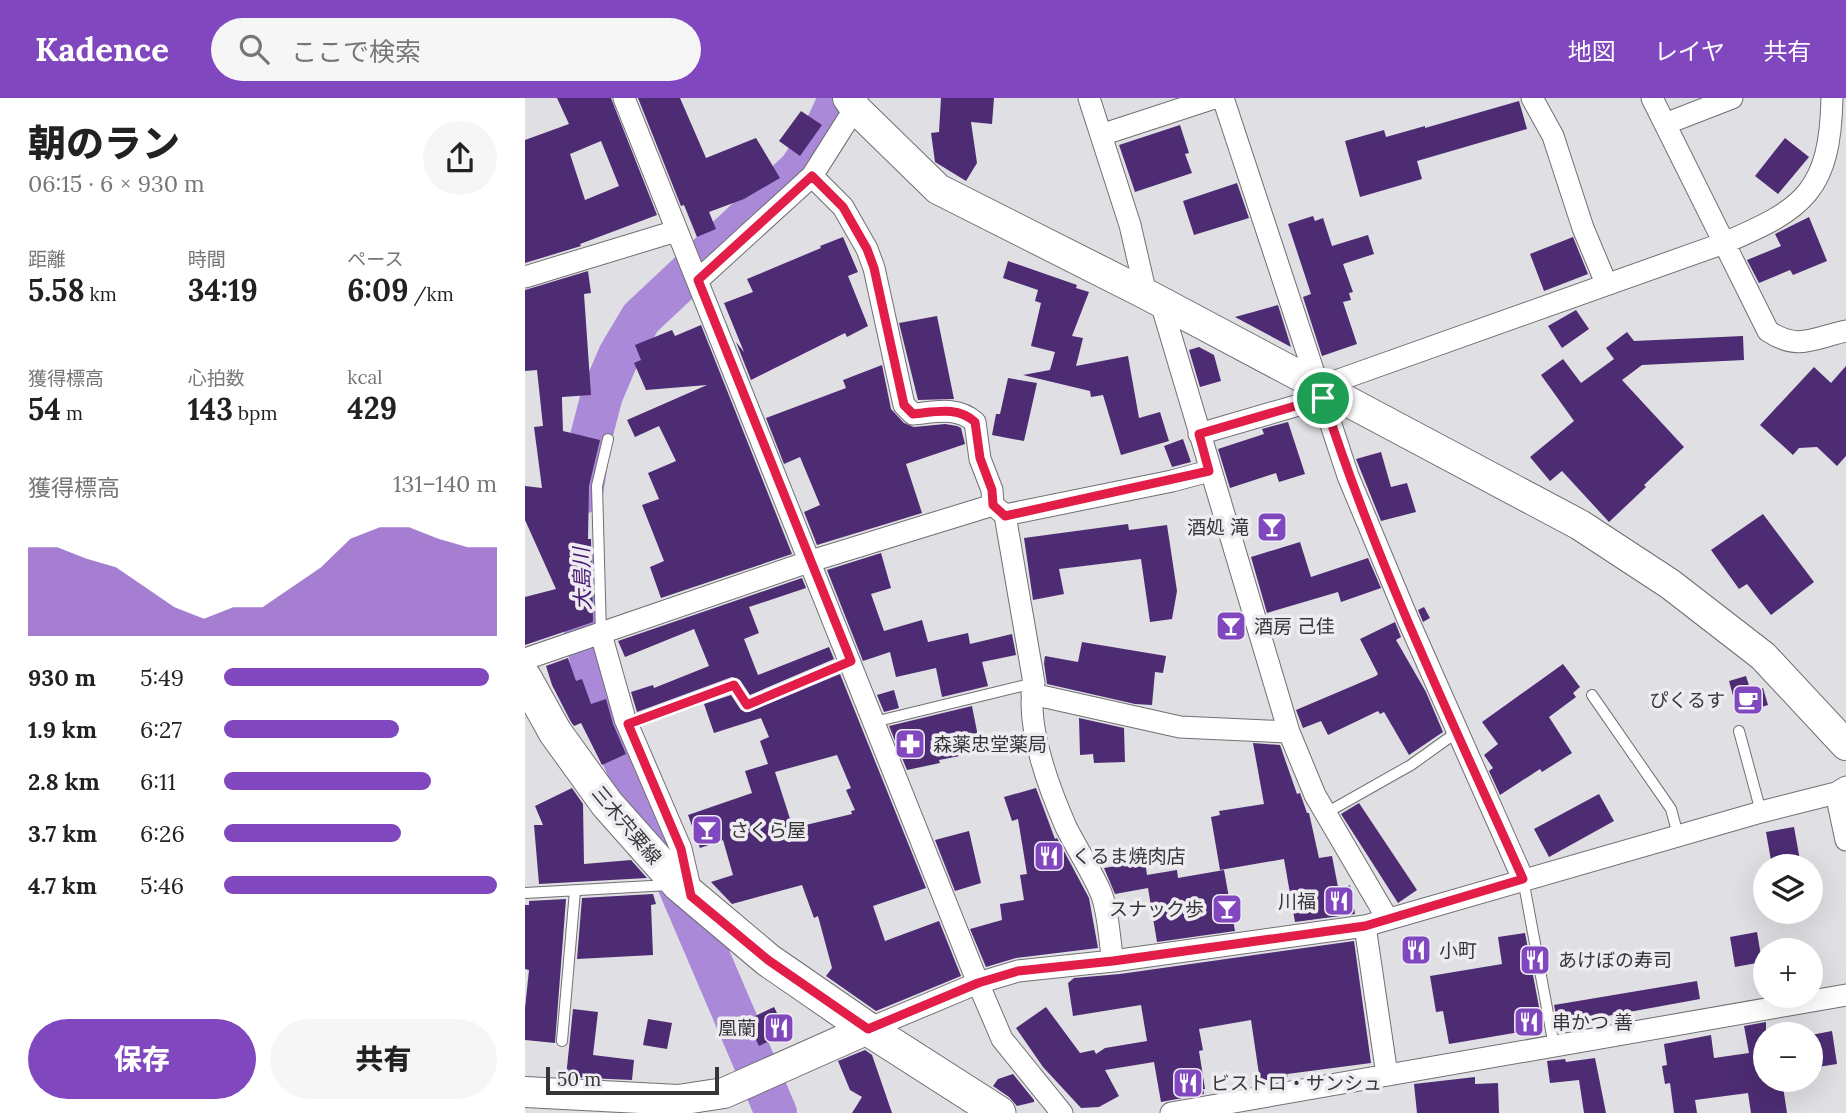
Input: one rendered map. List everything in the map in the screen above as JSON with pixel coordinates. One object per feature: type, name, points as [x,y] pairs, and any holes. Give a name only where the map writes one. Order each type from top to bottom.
[{"type":"main road","name":"三木宍粟線","points":[[525,678],[555,732],[607,804],[685,890],[768,960],[868,1029],[999,1113]]},
{"type":"street","points":[[624,98],[1002,1039],[1062,1113]]},
{"type":"street","points":[[1089,98],[1199,434],[1289,732],[1315,795],[1387,918]]},
{"type":"street","points":[[1101,135],[1214,98]]},
{"type":"street","points":[[1223,98],[1348,476],[1523,879]]},
{"type":"street","points":[[1532,98],[1553,135],[1583,228],[1606,283]]},
{"type":"street","points":[[1652,98],[1767,331],[1781,340],[1796,343],[1846,331]]},
{"type":"street","points":[[1665,124],[1732,98]]},
{"type":"street","points":[[1199,434],[1321,393],[1606,283],[1724,243],[1777,219],[1807,193],[1818,177],[1830,141],[1832,98]]},
{"type":"street","points":[[698,280],[812,176],[853,101],[938,189],[1153,298],[1321,393],[1580,525],[1670,584],[1763,656],[1846,745]]},
{"type":"street","points":[[812,176],[843,207],[867,249],[874,268],[904,405],[913,414],[952,411],[965,413],[975,422],[980,458],[999,510],[1033,688],[1032,710],[1038,743],[1050,787],[1102,896],[1113,961]]},
{"type":"street","points":[[525,277],[676,231]]},
{"type":"street","points":[[525,659],[811,561],[999,510],[1209,471]]},
{"type":"street","points":[[601,634],[628,724],[681,849],[685,890]]},
{"type":"street","points":[[1033,688],[1179,727],[1289,732]]},
{"type":"street","points":[[525,1093],[678,1100],[724,1093],[978,983],[1018,971],[1113,961],[1365,926],[1841,790],[1846,840]]},
{"type":"street","points":[[1365,926],[1387,1075]]},
{"type":"street","points":[[1171,1113],[1846,995]]},
{"type":"lane","points":[[601,634],[597,486],[608,439]]},
{"type":"lane","points":[[628,724],[734,685],[747,705],[851,661]]},
{"type":"lane","points":[[874,722],[1033,688]]},
{"type":"lane","points":[[1593,695],[1671,809],[1678,835]]},
{"type":"lane","points":[[1739,730],[1761,811]]},
{"type":"lane","points":[[1325,813],[1411,765],[1457,732]]},
{"type":"lane","points":[[1523,879],[1553,1046]]},
{"type":"lane","points":[[525,894],[685,890]]},
{"type":"lane","points":[[562,1041],[575,891]]},
{"type":"building","points":[[557,98],[611,98],[657,215],[580,244],[581,246],[525,263],[525,140],[569,124]],"holes":[[[601,141],[619,186],[585,200],[570,154]]]},
{"type":"building","points":[[638,98],[680,98],[706,158],[756,138],[780,178],[744,199],[709,212],[716,229],[697,237],[684,205],[681,206]]},
{"type":"building","points":[[941,98],[994,98],[992,124],[971,122],[977,163],[966,181],[935,162],[931,133],[939,132]]},
{"type":"building","points":[[1519,101],[1527,129],[1417,161],[1422,179],[1360,197],[1345,141],[1384,130],[1386,137]]},
{"type":"building","points":[[801,111],[822,125],[800,156],[779,141]]},
{"type":"building","points":[[1180,125],[1189,153],[1185,154],[1192,173],[1135,192],[1119,145]]},
{"type":"building","points":[[1785,138],[1809,157],[1778,194],[1755,176]]},
{"type":"building","points":[[1237,183],[1249,218],[1194,235],[1183,201]]},
{"type":"building","points":[[1313,216],[1315,221],[1323,218],[1332,246],[1368,235],[1374,254],[1343,264],[1353,292],[1349,293],[1351,300],[1343,302],[1357,344],[1322,356],[1303,297],[1311,294],[1288,224]]},
{"type":"building","points":[[1809,217],[1827,261],[1793,275],[1790,270],[1759,283],[1747,260],[1781,246],[1775,234]]},
{"type":"building","points":[[843,237],[858,272],[848,276],[868,326],[847,337],[845,333],[751,380],[736,342],[744,352],[724,303],[753,292],[747,279]]},
{"type":"building","points":[[1573,237],[1588,274],[1544,291],[1530,254]]},
{"type":"building","points":[[1008,261],[1077,285],[1076,288],[1089,292],[1072,336],[1083,338],[1076,366],[1128,356],[1139,418],[1160,412],[1169,441],[1121,455],[1103,395],[1091,397],[1090,391],[1023,375],[1050,370],[1055,352],[1031,346],[1041,303],[1035,301],[1038,290],[1003,278]]},
{"type":"building","points":[[588,271],[591,293],[584,294],[591,395],[562,397],[562,401],[563,431],[600,440],[589,486],[588,539],[591,539],[593,622],[525,645],[525,597],[556,589],[525,520],[525,486],[542,488],[534,427],[543,426],[537,370],[525,371],[525,290]]},
{"type":"building","points":[[1278,305],[1291,347],[1235,317]]},
{"type":"building","points":[[1576,310],[1589,329],[1562,348],[1548,326]]},
{"type":"building","points":[[937,316],[954,399],[918,400],[899,323]]},
{"type":"building","points":[[701,325],[792,554],[661,598],[650,567],[664,561],[642,505],[659,499],[648,473],[676,461],[659,426],[635,437],[627,420],[707,385],[646,390],[634,363],[641,360],[635,345],[672,330],[675,336]]},
{"type":"building","points":[[1627,332],[1634,341],[1743,336],[1744,360],[1642,365],[1622,380],[1684,447],[1609,522],[1562,471],[1550,481],[1530,457],[1574,421],[1541,375],[1563,359],[1581,383],[1614,359],[1606,348]]},
{"type":"building","points":[[1199,347],[1214,355],[1221,381],[1200,387],[1189,350]]},
{"type":"building","points":[[882,365],[891,409],[904,423],[914,427],[945,424],[957,426],[961,428],[965,444],[906,464],[922,513],[817,545],[804,512],[820,505],[800,457],[784,464],[766,418],[846,388],[843,380]]},
{"type":"building","points":[[1846,366],[1846,456],[1837,466],[1817,447],[1799,448],[1793,455],[1760,425],[1814,367],[1831,383]]},
{"type":"building","points":[[1008,378],[1037,383],[1024,441],[992,435]]},
{"type":"building","points":[[1288,422],[1305,474],[1279,482],[1276,473],[1230,488],[1218,449],[1264,434],[1262,429]]},
{"type":"building","points":[[1183,439],[1191,462],[1172,467],[1164,446]]},
{"type":"building","points":[[1381,452],[1391,487],[1407,483],[1416,512],[1381,521],[1356,459]]},
{"type":"building","points":[[1763,514],[1814,582],[1771,615],[1747,584],[1739,589],[1711,550]]},
{"type":"building","points":[[1128,524],[1129,530],[1167,525],[1177,591],[1172,619],[1150,622],[1141,559],[1059,569],[1064,594],[1033,600],[1024,538]]},
{"type":"building","points":[[1300,542],[1311,577],[1368,558],[1381,588],[1341,602],[1338,592],[1267,613],[1251,557]]},
{"type":"building","points":[[881,553],[891,588],[871,594],[884,631],[922,620],[928,642],[968,633],[970,644],[1012,634],[1016,655],[982,662],[988,686],[942,697],[936,668],[896,677],[890,652],[863,661],[827,570]]},
{"type":"building","points":[[802,578],[806,588],[749,607],[759,633],[744,639],[758,675],[829,647],[834,659],[750,695],[740,680],[732,677],[637,712],[631,692],[653,685],[654,688],[709,666],[694,629],[625,657],[618,641]]},
{"type":"building","points":[[1424,607],[1430,618],[1423,622],[1418,610]]},
{"type":"building","points":[[1395,622],[1401,637],[1396,640],[1426,692],[1443,732],[1409,755],[1384,712],[1380,714],[1378,711],[1328,735],[1321,721],[1303,728],[1296,710],[1378,674],[1360,639]]},
{"type":"building","points":[[1082,642],[1166,656],[1163,673],[1155,672],[1152,705],[1135,704],[1047,684],[1045,656],[1078,662]]},
{"type":"building","points":[[568,658],[576,681],[582,679],[591,704],[606,699],[626,754],[602,765],[581,723],[574,726],[552,685],[546,666]]},
{"type":"building","points":[[1563,664],[1580,687],[1573,693],[1576,697],[1549,717],[1572,753],[1542,772],[1540,769],[1500,795],[1489,771],[1493,768],[1484,755],[1498,744],[1482,722]]},
{"type":"building","points":[[840,674],[926,888],[873,906],[885,941],[939,921],[961,976],[876,1011],[826,976],[832,968],[818,916],[814,918],[802,885],[732,904],[711,882],[733,875],[723,840],[700,848],[688,815],[752,793],[745,771],[768,764],[760,741],[769,737],[761,718],[714,733],[704,704],[731,695],[741,710],[749,712]],"holes":[[[837,755],[851,788],[846,790],[855,810],[851,811],[852,814],[793,828],[775,772]]]},
{"type":"building","points":[[1746,676],[1751,692],[1763,688],[1768,705],[1738,714],[1729,681]]},
{"type":"building","points":[[894,690],[899,708],[884,712],[877,695]]},
{"type":"building","points":[[972,706],[981,752],[939,760],[940,763],[907,770],[889,726]]},
{"type":"building","points":[[1079,718],[1124,728],[1125,762],[1094,763],[1093,754],[1080,755]]},
{"type":"building","points":[[1253,743],[1280,745],[1297,794],[1300,793],[1309,813],[1319,858],[1332,856],[1339,892],[1350,885],[1355,914],[1295,922],[1284,859],[1220,870],[1211,817],[1220,815],[1219,811],[1264,804]]},
{"type":"building","points":[[572,788],[583,804],[584,864],[631,860],[647,878],[539,884],[534,825],[543,825],[535,806]]},
{"type":"building","points":[[1036,788],[1055,839],[1057,838],[1089,898],[1098,948],[1016,958],[986,967],[970,929],[1002,920],[1000,904],[1024,900],[1020,875],[1027,874],[1018,819],[1012,821],[1004,797]]},
{"type":"building","points":[[1599,794],[1614,821],[1549,857],[1534,829]]},
{"type":"building","points":[[1359,803],[1417,890],[1398,903],[1341,814]]},
{"type":"building","points":[[1794,827],[1799,854],[1770,854],[1766,832]]},
{"type":"building","points":[[969,831],[981,883],[955,891],[935,840]]},
{"type":"building","points":[[1145,861],[1147,875],[1177,870],[1178,878],[1224,870],[1235,931],[1157,942],[1148,888],[1115,894],[1104,868]]},
{"type":"building","points":[[653,894],[656,904],[651,905],[653,955],[577,959],[582,898]]},
{"type":"building","points":[[566,899],[555,1043],[525,1040],[529,970],[525,969],[525,905],[529,905],[529,901]]},
{"type":"building","points":[[1757,932],[1758,938],[1753,938],[1753,964],[1735,967],[1730,937]]},
{"type":"building","points":[[1525,933],[1543,1028],[1449,1044],[1443,1011],[1436,1012],[1430,976],[1502,964],[1498,937]]},
{"type":"building","points":[[1354,941],[1371,1063],[1287,1074],[1288,1077],[1260,1081],[1251,1020],[1199,1029],[1203,1050],[1199,1051],[1204,1094],[1161,1102],[1154,1062],[1105,1070],[1119,1096],[1099,1107],[1081,1108],[1043,1067],[1016,1028],[1046,1007],[1080,1053],[1094,1050],[1096,1054],[1105,1048],[1147,1041],[1141,1005],[1073,1016],[1068,983],[1074,978]]},
{"type":"building","points":[[1697,981],[1700,999],[1558,1025],[1554,1005]]},
{"type":"building","points":[[774,1007],[787,1033],[759,1046],[747,1020]]},
{"type":"building","points":[[573,1009],[598,1012],[593,1055],[634,1060],[632,1080],[566,1077]]},
{"type":"building","points":[[648,1019],[672,1023],[667,1049],[643,1045]]},
{"type":"building","points":[[1753,1024],[1753,1092],[1784,1092],[1787,1113],[1751,1113],[1748,1093],[1695,1100],[1697,1113],[1674,1113],[1670,1083],[1665,1084],[1662,1066],[1667,1065],[1664,1044],[1711,1035],[1714,1058],[1749,1053],[1744,1026]]},
{"type":"building","points":[[1832,1031],[1837,1064],[1823,1066],[1823,1033]]},
{"type":"building","points":[[865,1050],[872,1055],[892,1113],[852,1113],[862,1097],[850,1090],[838,1061]]},
{"type":"building","points":[[1595,1058],[1606,1113],[1584,1113],[1579,1080],[1550,1083],[1547,1061],[1565,1059],[1566,1062]]},
{"type":"building","points":[[1013,1074],[1034,1102],[1017,1106],[993,1086],[998,1079]]},
{"type":"building","points":[[1475,1077],[1475,1084],[1498,1083],[1499,1113],[1417,1113],[1414,1084]]},
{"type":"waterway","name":"大島川","points":[[582,493],[591,437],[602,395],[619,355],[641,318],[799,170],[821,136],[839,98]]},
{"type":"waterway","name":"大島川","points":[[581,568],[585,630],[608,720],[776,1113]]},
{"type":"place","name":"酒処 滝","points":[[1272,527]]},
{"type":"place","name":"酒房 己佳","points":[[1231,626]]},
{"type":"place","name":"ぴくるす","points":[[1748,700]]},
{"type":"place","name":"森薬忠堂薬局","points":[[910,744]]},
{"type":"place","name":"さくら屋","points":[[707,830]]},
{"type":"place","name":"くるま焼肉店","points":[[1049,856]]},
{"type":"place","name":"川福","points":[[1339,901]]},
{"type":"place","name":"スナック歩","points":[[1227,909]]},
{"type":"place","name":"小町","points":[[1416,950]]},
{"type":"place","name":"あけぼの寿司","points":[[1535,960]]},
{"type":"place","name":"串かつ 善","points":[[1529,1022]]},
{"type":"place","name":"凰蘭","points":[[779,1028]]},
{"type":"place","name":"ビストロ・サンシュ","points":[[1188,1083]]},
{"type":"route","points":[[812,176],[843,207],[867,249],[874,268],[904,405],[913,414],[952,411],[965,413],[975,422],[980,458],[992,490],[993,505],[1005,516],[1209,471],[1199,434],[1323,398],[1348,476],[1409,622],[1523,879],[1365,926],[1113,961],[1018,971],[978,983],[868,1029],[768,960],[691,896],[681,849],[628,724],[734,685],[747,705],[851,661],[698,280],[812,176]]}]
